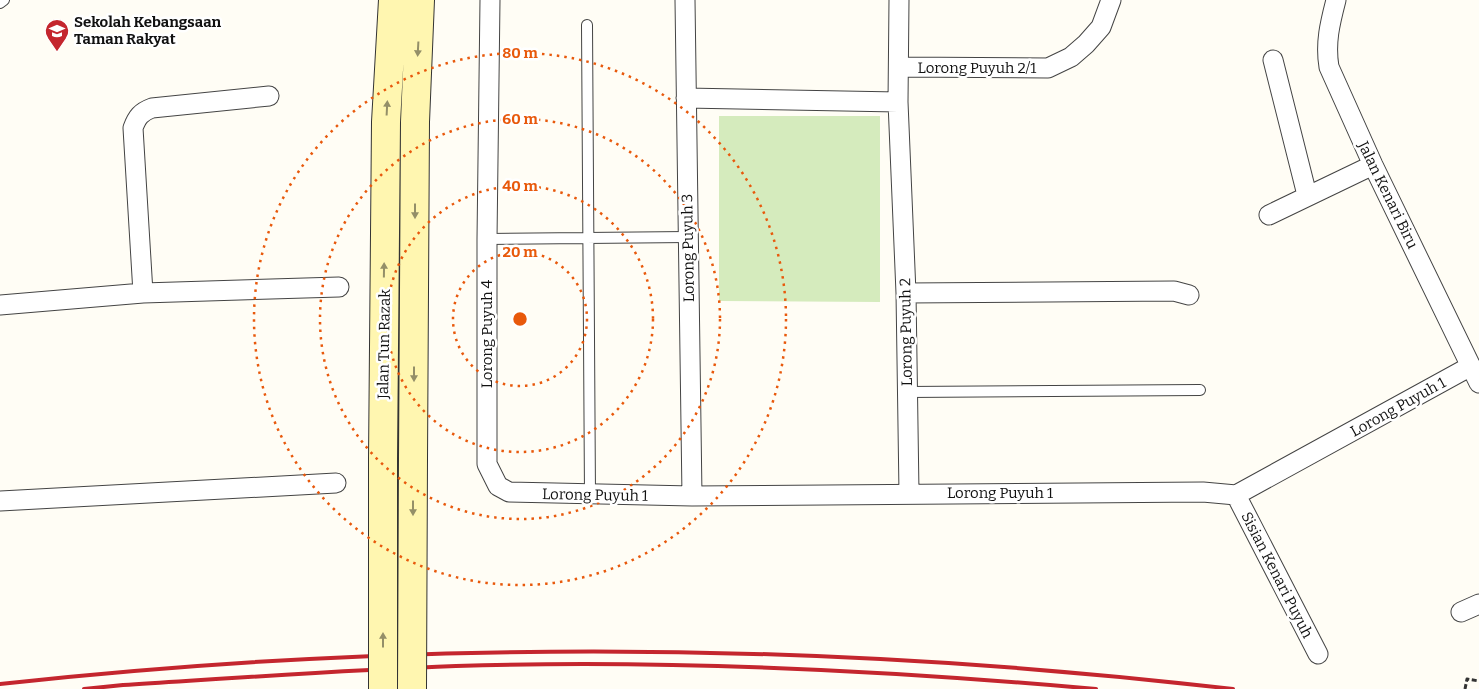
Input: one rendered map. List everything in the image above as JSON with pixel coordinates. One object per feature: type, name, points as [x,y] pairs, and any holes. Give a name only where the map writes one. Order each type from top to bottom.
[{"type":"main road","name":"Jalan Tun Razak","points":[[383,689],[386,122],[393,0]]},
{"type":"main road","name":"Jalan Tun Razak","points":[[412,689],[415,122],[420,0]]},
{"type":"street","name":"Lorong Puyuh 4","points":[[490,0],[487,238],[488,464],[498,486]]},
{"type":"street","name":"Lorong Puyuh 3","points":[[685,0],[692,496]]},
{"type":"street","name":"Lorong Puyuh 2","points":[[899,0],[898,102],[906,294],[909,493]]},
{"type":"street","name":"Lorong Puyuh 2/1","points":[[899,67],[1048,68],[1071,56],[1086,44],[1101,27],[1111,0]]},
{"type":"street","name":"Jalan Kenari Biru","points":[[1336,0],[1326,51],[1330,67],[1373,165],[1479,383]]},
{"type":"street","points":[[1273,60],[1307,195]]},
{"type":"street","points":[[143,294],[133,128],[136,118],[152,108],[269,96]]},
{"type":"street","points":[[686,98],[898,102]]},
{"type":"street","points":[[1269,215],[1307,195],[1373,165]]},
{"type":"street","points":[[0,305],[143,294],[339,287]]},
{"type":"street","points":[[906,294],[1174,291],[1189,294]]},
{"type":"street","name":"Lorong Puyuh 1","points":[[498,486],[510,492],[524,494],[590,495],[1202,492],[1236,495],[1471,366]]},
{"type":"street","points":[[0,501],[336,483]]},
{"type":"street","name":"Sisian Kenari Puyuh","points":[[1236,495],[1318,654]]},
{"type":"street","points":[[1461,612],[1479,604]]},
{"type":"lane","points":[[0,3],[4,0]]},
{"type":"lane","points":[[587,24],[590,495]]},
{"type":"lane","points":[[487,238],[688,237]]},
{"type":"lane","points":[[907,392],[1200,390]]},
{"type":"path","points":[[1464,689],[1466,679],[1479,681]]},
{"type":"green space","points":[[719,116],[880,116],[880,302],[719,301]]},
{"type":"railway","points":[[0,684],[154,669],[308,659],[462,653],[616,652],[771,654],[925,662],[1079,673],[1233,689]]},
{"type":"railway","points":[[84,689],[290,674],[536,664],[696,665],[776,668],[936,676],[1096,689]]},
{"type":"place","name":"Sekolah Kebangsaan Taman Rakyat","points":[[57,52]]}]
